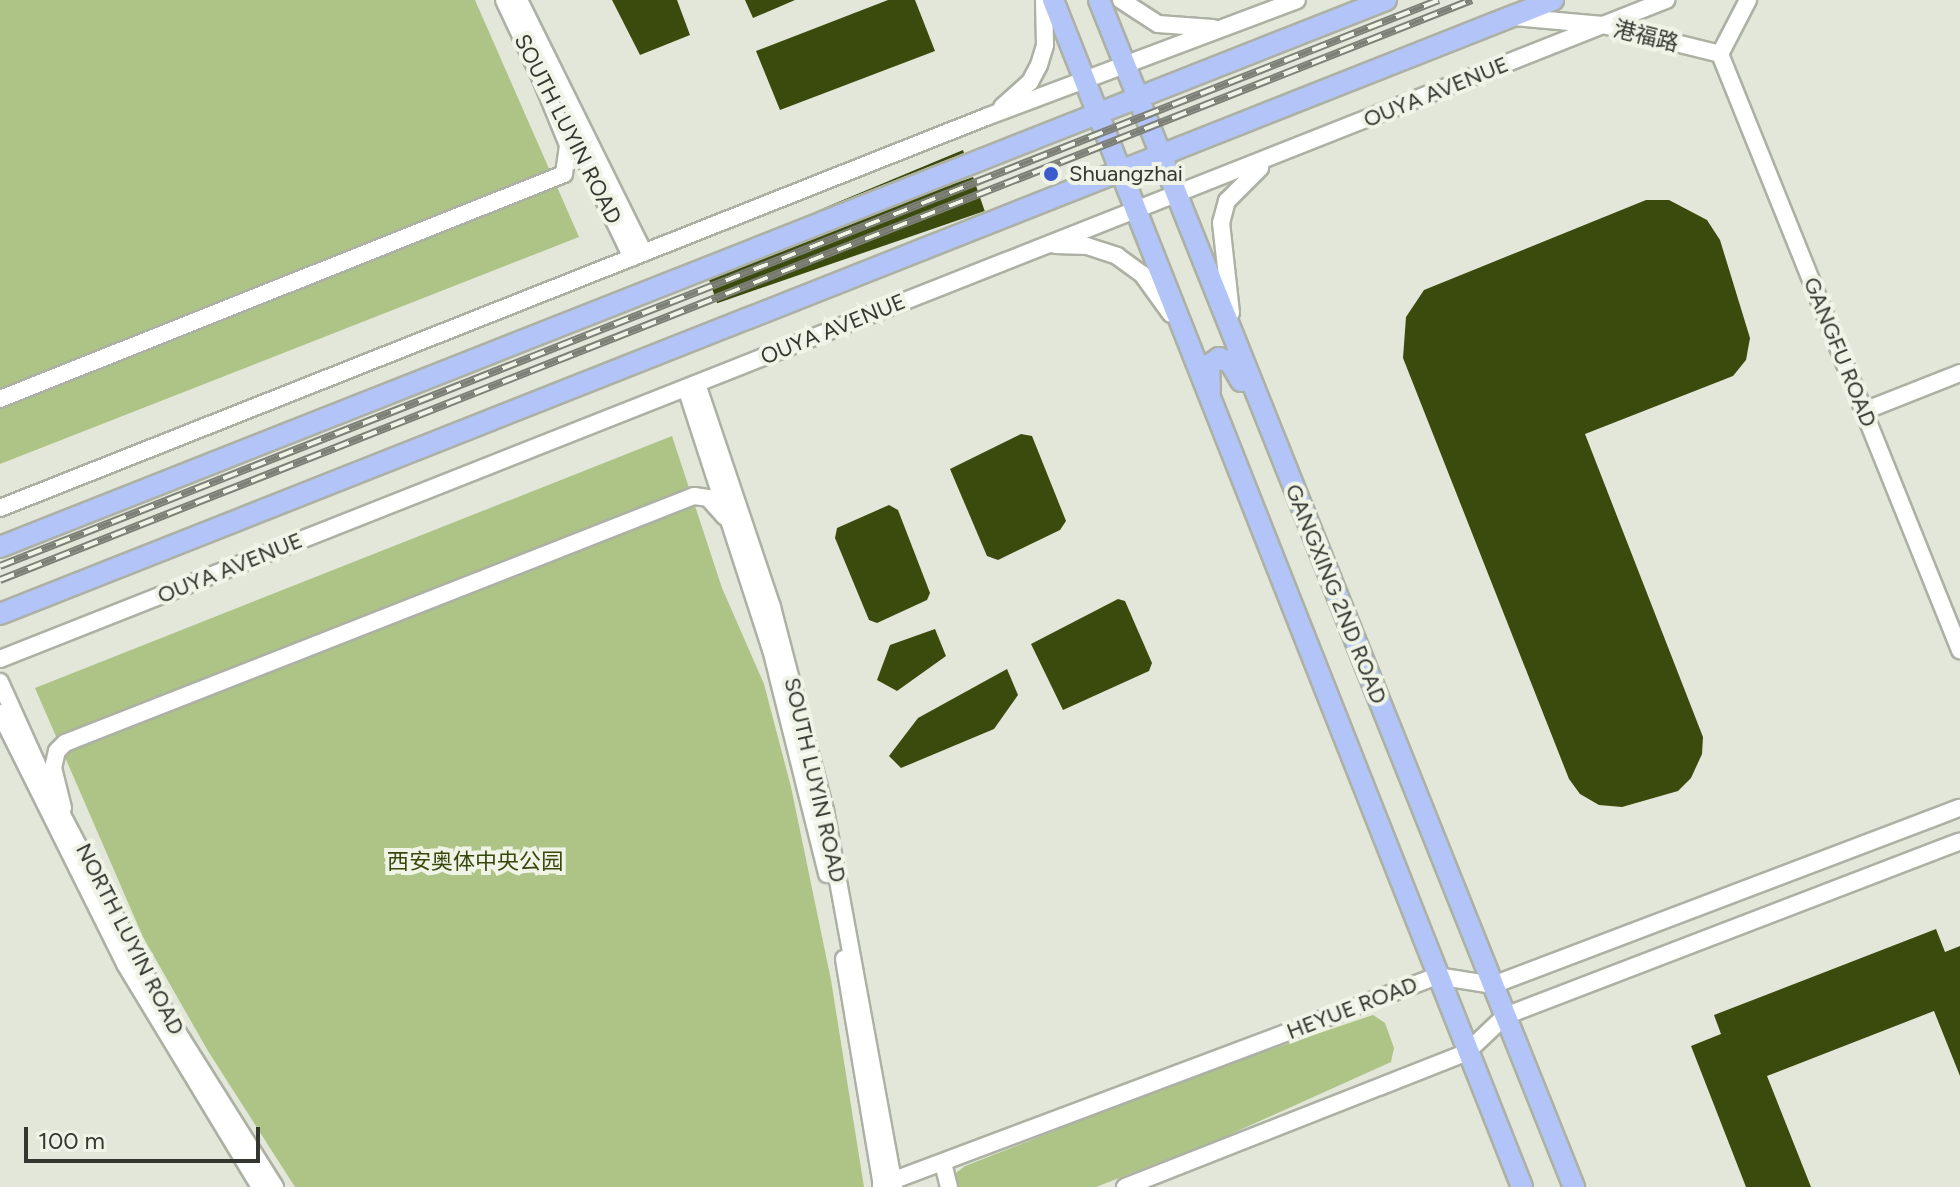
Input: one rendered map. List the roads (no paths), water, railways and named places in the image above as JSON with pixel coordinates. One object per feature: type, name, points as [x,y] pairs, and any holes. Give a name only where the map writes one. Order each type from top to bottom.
[{"type":"main road","name":"GANGXING 2ND ROAD","points":[[1053,0],[1466,1053],[1522,1187]]},
{"type":"main road","name":"GANGXING 2ND ROAD","points":[[1099,0],[1174,196],[1574,1187]]},
{"type":"main road","points":[[0,547],[1386,0]]},
{"type":"main road","name":"OUYA AVENUE","points":[[0,614],[1160,158],[1553,0]]},
{"type":"main road","points":[[1214,408],[1209,365],[1225,358],[1270,433]]},
{"type":"street","name":"SOUTH LUYIN ROAD","points":[[504,0],[541,79],[638,256]]},
{"type":"street","name":"SOUTH LUYIN ROAD","points":[[519,0],[638,256]]},
{"type":"street","points":[[986,117],[1015,98],[1039,65],[1045,45],[1044,0]]},
{"type":"street","points":[[1121,0],[1158,24],[1179,30],[1246,21]]},
{"type":"street","points":[[0,508],[986,117],[1125,69],[1297,0]]},
{"type":"street","name":"OUYA AVENUE","points":[[0,659],[1666,0]]},
{"type":"street","points":[[1720,54],[1748,0]]},
{"type":"street","name":"港福路","points":[[1510,17],[1603,25],[1720,54]]},
{"type":"street","name":"GANGFU ROAD","points":[[1720,54],[1960,650]]},
{"type":"street","points":[[0,399],[564,174],[568,145],[541,79]]},
{"type":"street","points":[[1240,358],[1221,253],[1221,223],[1239,185],[1291,149]]},
{"type":"street","points":[[1034,248],[1087,246],[1117,256],[1142,274],[1183,334]]},
{"type":"street","points":[[1864,411],[1960,373]]},
{"type":"street","name":"SOUTH LUYIN ROAD","points":[[692,386],[810,796],[887,1185]]},
{"type":"street","name":"SOUTH LUYIN ROAD","points":[[692,386],[772,607],[825,810],[887,1185]]},
{"type":"street","points":[[63,808],[53,768],[57,751],[65,743],[694,496],[715,503],[739,549]]},
{"type":"street","name":"NORTH LUYIN ROAD","points":[[0,682],[47,786],[63,808],[168,1017],[275,1187]]},
{"type":"street","name":"NORTH LUYIN ROAD","points":[[0,713],[125,964],[260,1187]]},
{"type":"street","name":"HEYUE ROAD","points":[[887,1185],[1437,976],[1493,985],[1960,808]]},
{"type":"street","points":[[1125,1187],[1466,1053],[1505,1016],[1960,841]]},
{"type":"street","points":[[943,1163],[949,1187]]},
{"type":"railway","points":[[0,566],[1439,0]]},
{"type":"railway","points":[[0,580],[1472,0]]},
{"type":"place","name":"Shuangzhai","points":[[1051,174]]},
{"type":"park label","name":"西安奥体中央公园","points":[[475,862]]}]
